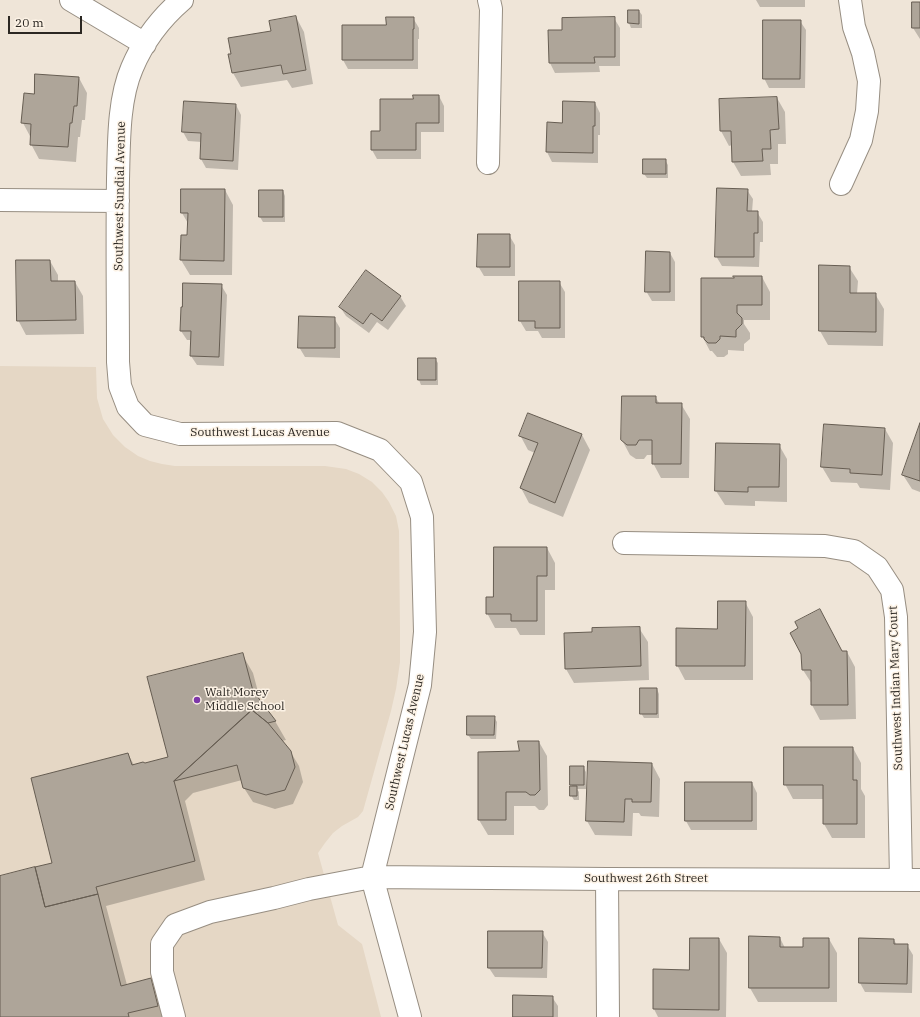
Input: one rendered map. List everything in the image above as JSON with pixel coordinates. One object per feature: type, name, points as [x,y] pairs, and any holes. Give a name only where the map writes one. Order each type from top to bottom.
[{"type":"street","points":[[71,0],[145,44]]},
{"type":"street","name":"Southwest Sundial Avenue","points":[[118,362],[119,137],[124,95],[132,69],[145,44],[170,11],[182,0]]},
{"type":"street","points":[[488,163],[491,8],[489,0]]},
{"type":"street","points":[[840,184],[861,140],[867,111],[869,82],[863,53],[854,27],[850,0]]},
{"type":"street","points":[[0,200],[118,201]]},
{"type":"street","name":"Southwest Lucas Avenue","points":[[118,362],[120,386],[128,407],[145,425],[180,434],[337,433],[380,450],[412,482],[422,517],[425,632],[420,685],[372,877],[410,1017]]},
{"type":"street","name":"Southwest Indian Mary Court","points":[[624,543],[826,546],[854,550],[877,567],[892,590],[896,617],[910,880]]},
{"type":"street","name":"Southwest 26th Street","points":[[174,1017],[162,972],[162,944],[175,925],[210,912],[309,889],[372,877],[910,880]]},
{"type":"street","points":[[607,879],[608,1017]]},
{"type":"shaded area","name":"Walt Morey Middle School","points":[[0,366],[96,367],[97,398],[103,419],[113,435],[125,447],[138,456],[150,461],[175,466],[325,466],[346,469],[359,474],[372,482],[389,502],[396,516],[399,531],[400,662],[396,689],[363,811],[358,817],[333,833],[318,853],[338,925],[362,944],[381,1017],[0,1017]]},
{"type":"building","points":[[912,2],[920,2],[920,28],[912,28]]},
{"type":"building","points":[[628,10],[639,10],[639,24],[628,23]]},
{"type":"building","points":[[296,16],[306,70],[283,74],[281,65],[232,73],[228,54],[231,54],[228,38],[271,31],[269,21]]},
{"type":"building","points":[[386,17],[414,17],[413,60],[342,60],[342,25],[386,25]]},
{"type":"building","points":[[615,17],[615,57],[594,57],[595,63],[549,63],[548,30],[562,30],[562,18]]},
{"type":"building","points":[[763,20],[801,20],[800,79],[763,79]]},
{"type":"building","points":[[35,74],[79,77],[77,106],[74,106],[72,123],[70,123],[68,147],[30,145],[31,124],[21,123],[24,93],[34,94]]},
{"type":"building","points":[[413,95],[439,95],[439,123],[416,123],[416,150],[371,150],[371,131],[380,131],[380,99],[413,99]]},
{"type":"building","points":[[777,97],[779,129],[770,130],[771,149],[762,149],[763,161],[732,162],[731,131],[720,131],[719,99]]},
{"type":"building","points":[[184,101],[236,104],[233,161],[200,159],[201,133],[182,132]]},
{"type":"building","points":[[563,101],[595,102],[593,153],[546,152],[547,122],[562,123]]},
{"type":"building","points":[[643,159],[666,159],[666,174],[643,174]]},
{"type":"building","points":[[717,188],[748,189],[747,211],[758,211],[758,233],[754,233],[754,257],[715,257]]},
{"type":"building","points":[[181,189],[225,189],[224,261],[180,260],[181,235],[187,235],[188,213],[181,213]]},
{"type":"building","points":[[259,190],[283,190],[283,217],[259,217]]},
{"type":"building","points":[[478,234],[510,234],[510,267],[477,267]]},
{"type":"building","points":[[646,251],[670,252],[670,292],[645,292]]},
{"type":"building","points":[[16,260],[50,260],[51,281],[75,281],[76,320],[17,321]]},
{"type":"building","points":[[819,265],[850,266],[850,293],[876,293],[876,332],[819,331]]},
{"type":"building","points":[[366,270],[401,296],[382,321],[371,313],[363,324],[339,307]]},
{"type":"building","points":[[733,276],[762,276],[762,305],[737,305],[737,313],[742,318],[742,324],[736,330],[736,337],[720,336],[720,339],[716,343],[708,343],[704,337],[701,337],[701,278],[734,278]]},
{"type":"building","points":[[519,281],[560,281],[560,328],[535,328],[535,321],[519,321]]},
{"type":"building","points":[[183,283],[222,284],[219,357],[190,356],[191,331],[180,331]]},
{"type":"building","points":[[299,316],[335,317],[335,348],[298,348]]},
{"type":"building","points":[[418,358],[436,358],[436,380],[418,380]]},
{"type":"building","points":[[622,396],[656,396],[656,403],[682,403],[681,464],[652,464],[652,440],[639,440],[636,445],[627,445],[621,440]]},
{"type":"building","points":[[528,413],[582,434],[555,503],[520,488],[538,443],[519,436]]},
{"type":"building","points":[[920,423],[920,481],[902,475]]},
{"type":"building","points":[[824,424],[885,428],[882,475],[850,473],[850,469],[821,467]]},
{"type":"building","points":[[716,443],[780,444],[779,487],[748,487],[748,492],[715,491]]},
{"type":"building","points":[[494,547],[547,547],[547,576],[537,576],[537,621],[511,621],[511,614],[486,614],[486,597],[493,597]]},
{"type":"building","points":[[718,601],[746,601],[745,666],[676,666],[676,628],[717,629]]},
{"type":"building","points":[[820,609],[842,651],[847,651],[848,705],[811,705],[811,670],[802,670],[801,654],[790,633],[798,628],[795,622]]},
{"type":"building","points":[[640,627],[641,666],[565,669],[564,633],[592,632],[592,628]]},
{"type":"building","points":[[243,653],[253,691],[276,721],[268,723],[252,710],[174,781],[195,861],[96,887],[98,894],[45,907],[35,867],[52,863],[31,778],[128,753],[132,765],[168,757],[147,677]]},
{"type":"building","points":[[640,688],[657,688],[657,714],[640,714]]},
{"type":"building","points":[[252,710],[268,723],[291,751],[295,767],[285,790],[266,795],[243,788],[237,765],[174,781]]},
{"type":"building","points":[[467,716],[495,716],[494,735],[467,735]]},
{"type":"building","points":[[518,741],[539,741],[540,790],[535,795],[530,795],[526,792],[506,792],[506,820],[478,820],[478,752],[519,751]]},
{"type":"building","points":[[784,747],[853,747],[853,780],[857,780],[857,824],[823,824],[823,785],[784,785]]},
{"type":"building","points":[[588,761],[652,763],[651,802],[632,802],[632,799],[625,799],[624,822],[586,821]]},
{"type":"building","points":[[570,766],[584,766],[584,785],[570,785]]},
{"type":"building","points":[[685,782],[752,782],[752,821],[685,821]]},
{"type":"building","points":[[570,786],[577,786],[577,796],[570,796]]},
{"type":"building","points":[[35,867],[45,907],[98,894],[121,986],[151,978],[158,1006],[128,1013],[129,1017],[0,1017],[0,876]]},
{"type":"building","points":[[488,931],[543,931],[542,968],[488,968]]},
{"type":"building","points":[[749,936],[780,937],[780,947],[803,947],[803,938],[829,938],[829,988],[749,988]]},
{"type":"building","points":[[690,938],[719,938],[719,1010],[653,1009],[653,969],[689,970]]},
{"type":"building","points":[[859,938],[894,939],[894,944],[908,944],[907,984],[859,983]]},
{"type":"building","points":[[513,995],[553,996],[553,1017],[513,1017]]},
{"type":"place","name":"Walt Morey Middle School","points":[[197,700]]}]
